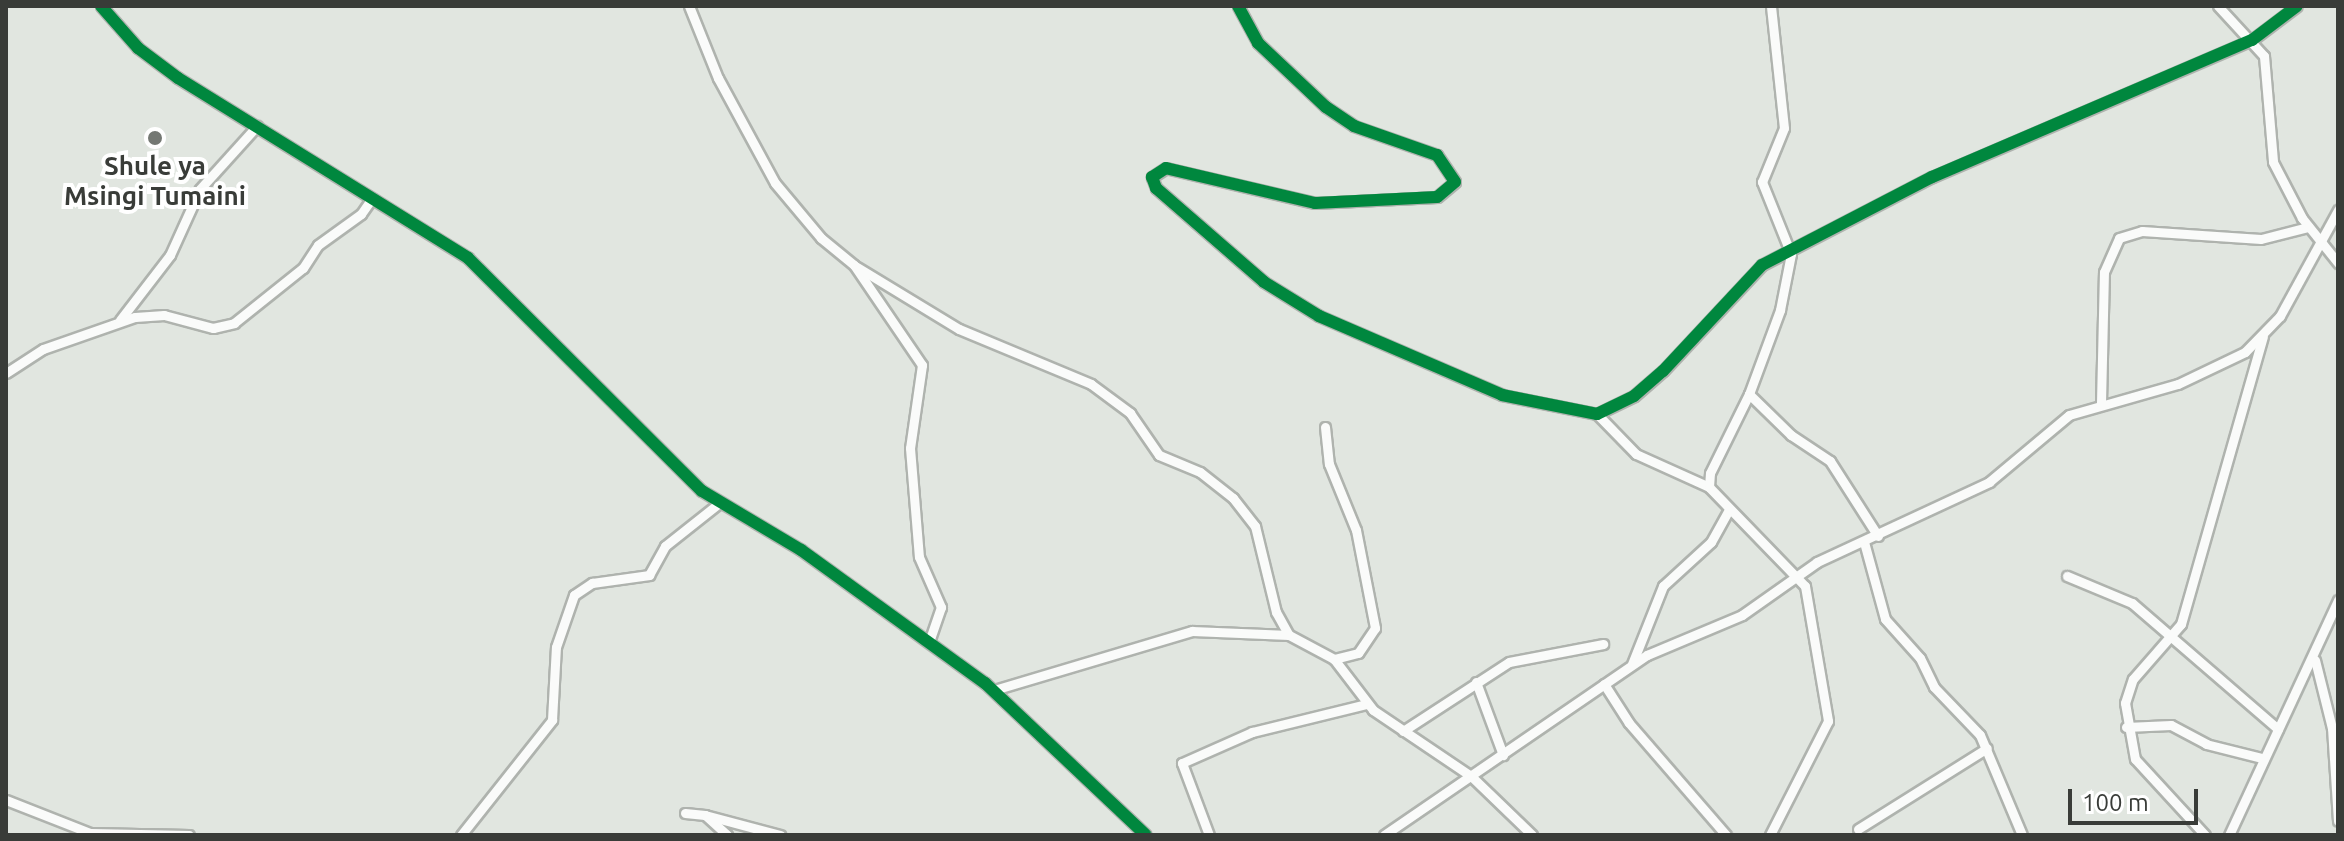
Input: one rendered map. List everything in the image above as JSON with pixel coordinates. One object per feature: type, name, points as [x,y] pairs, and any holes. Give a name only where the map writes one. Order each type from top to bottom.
[{"type":"street","points":[[101,6],[155,62],[372,198],[497,282],[718,504],[801,550],[994,690],[1146,835]]},
{"type":"street","points":[[689,6],[718,78],[775,183],[821,238],[854,265],[959,329],[1091,384],[1130,413],[1159,455],[1200,472],[1233,498],[1255,526],[1276,612],[1289,635]]},
{"type":"street","points":[[1238,6],[1258,43],[1326,107],[1354,126],[1425,148],[1448,164],[1455,182],[1444,194],[1424,199],[1315,203],[1166,168],[1152,177],[1156,188],[1264,282],[1319,316],[1502,395],[1597,414],[1636,454],[1709,487],[1729,510],[1798,573],[1807,593],[1828,716],[1770,835]]},
{"type":"street","points":[[1709,487],[1710,473],[1749,394],[1780,310],[1791,248],[1762,182],[1784,128],[1771,6]]},
{"type":"street","points":[[2218,6],[2252,40],[2269,67],[2270,153],[2308,227],[2338,263]]},
{"type":"street","points":[[1597,414],[1634,396],[1744,279],[1791,248],[1920,182],[2252,40],[2297,6]]},
{"type":"street","points":[[120,320],[170,255],[200,189],[257,126]]},
{"type":"street","points":[[6,373],[43,349],[120,320],[164,315],[213,328],[234,323],[303,268],[318,245],[361,214],[372,198]]},
{"type":"street","points":[[2205,835],[2135,759],[2126,727],[2130,683],[2181,624],[2263,336],[2321,245],[2338,210]]},
{"type":"street","points":[[2101,403],[2104,272],[2119,238],[2142,231],[2261,239],[2308,227]]},
{"type":"street","points":[[854,265],[922,365],[910,448],[919,557],[941,607],[929,642]]},
{"type":"street","points":[[1384,835],[1400,830],[1471,776],[1632,664],[1742,615],[1798,573],[1989,482],[2045,429],[2101,403],[2197,376],[2263,336]]},
{"type":"street","points":[[1749,394],[1830,461],[1878,536]]},
{"type":"street","points":[[1325,427],[1324,447],[1356,530],[1375,628],[1358,653],[1334,659]]},
{"type":"street","points":[[461,835],[552,720],[556,647],[574,595],[592,583],[649,575],[665,546],[718,504]]},
{"type":"street","points":[[1632,664],[1663,586],[1711,542],[1729,510]]},
{"type":"street","points":[[1864,542],[1885,619],[1987,748],[2022,835]]},
{"type":"street","points":[[2067,576],[2120,595],[2278,729]]},
{"type":"street","points":[[2229,835],[2262,758],[2315,659],[2338,600]]},
{"type":"street","points":[[994,690],[1192,631],[1289,635],[1334,659],[1367,704],[1471,776],[1532,835]]},
{"type":"street","points":[[1403,731],[1476,682],[1514,661],[1603,644]]},
{"type":"street","points":[[2315,659],[2332,728],[2338,821]]},
{"type":"street","points":[[1476,682],[1503,755]]},
{"type":"street","points":[[1604,684],[1629,723],[1726,835]]},
{"type":"street","points":[[1209,835],[1182,763],[1252,732],[1367,704]]},
{"type":"street","points":[[2126,727],[2171,725],[2206,744],[2262,758]]},
{"type":"street","points":[[1858,829],[1987,748]]},
{"type":"street","points":[[6,800],[90,833],[189,835]]},
{"type":"street","points":[[685,813],[705,815],[780,835]]},
{"type":"street","points":[[705,815],[727,835]]},
{"type":"cycle path","points":[[101,6],[138,48],[178,78],[468,258],[702,491],[801,550],[985,683],[1146,835]]},
{"type":"cycle path","points":[[1238,6],[1258,43],[1326,107],[1354,126],[1437,155],[1455,182],[1437,197],[1315,203],[1166,168],[1152,177],[1156,188],[1264,282],[1319,316],[1502,395],[1597,414],[1634,396],[1663,371],[1762,265],[1932,177],[2252,40],[2297,6]]},
{"type":"place","name":"Shule ya Msingi Tumaini","points":[[155,138]]}]
